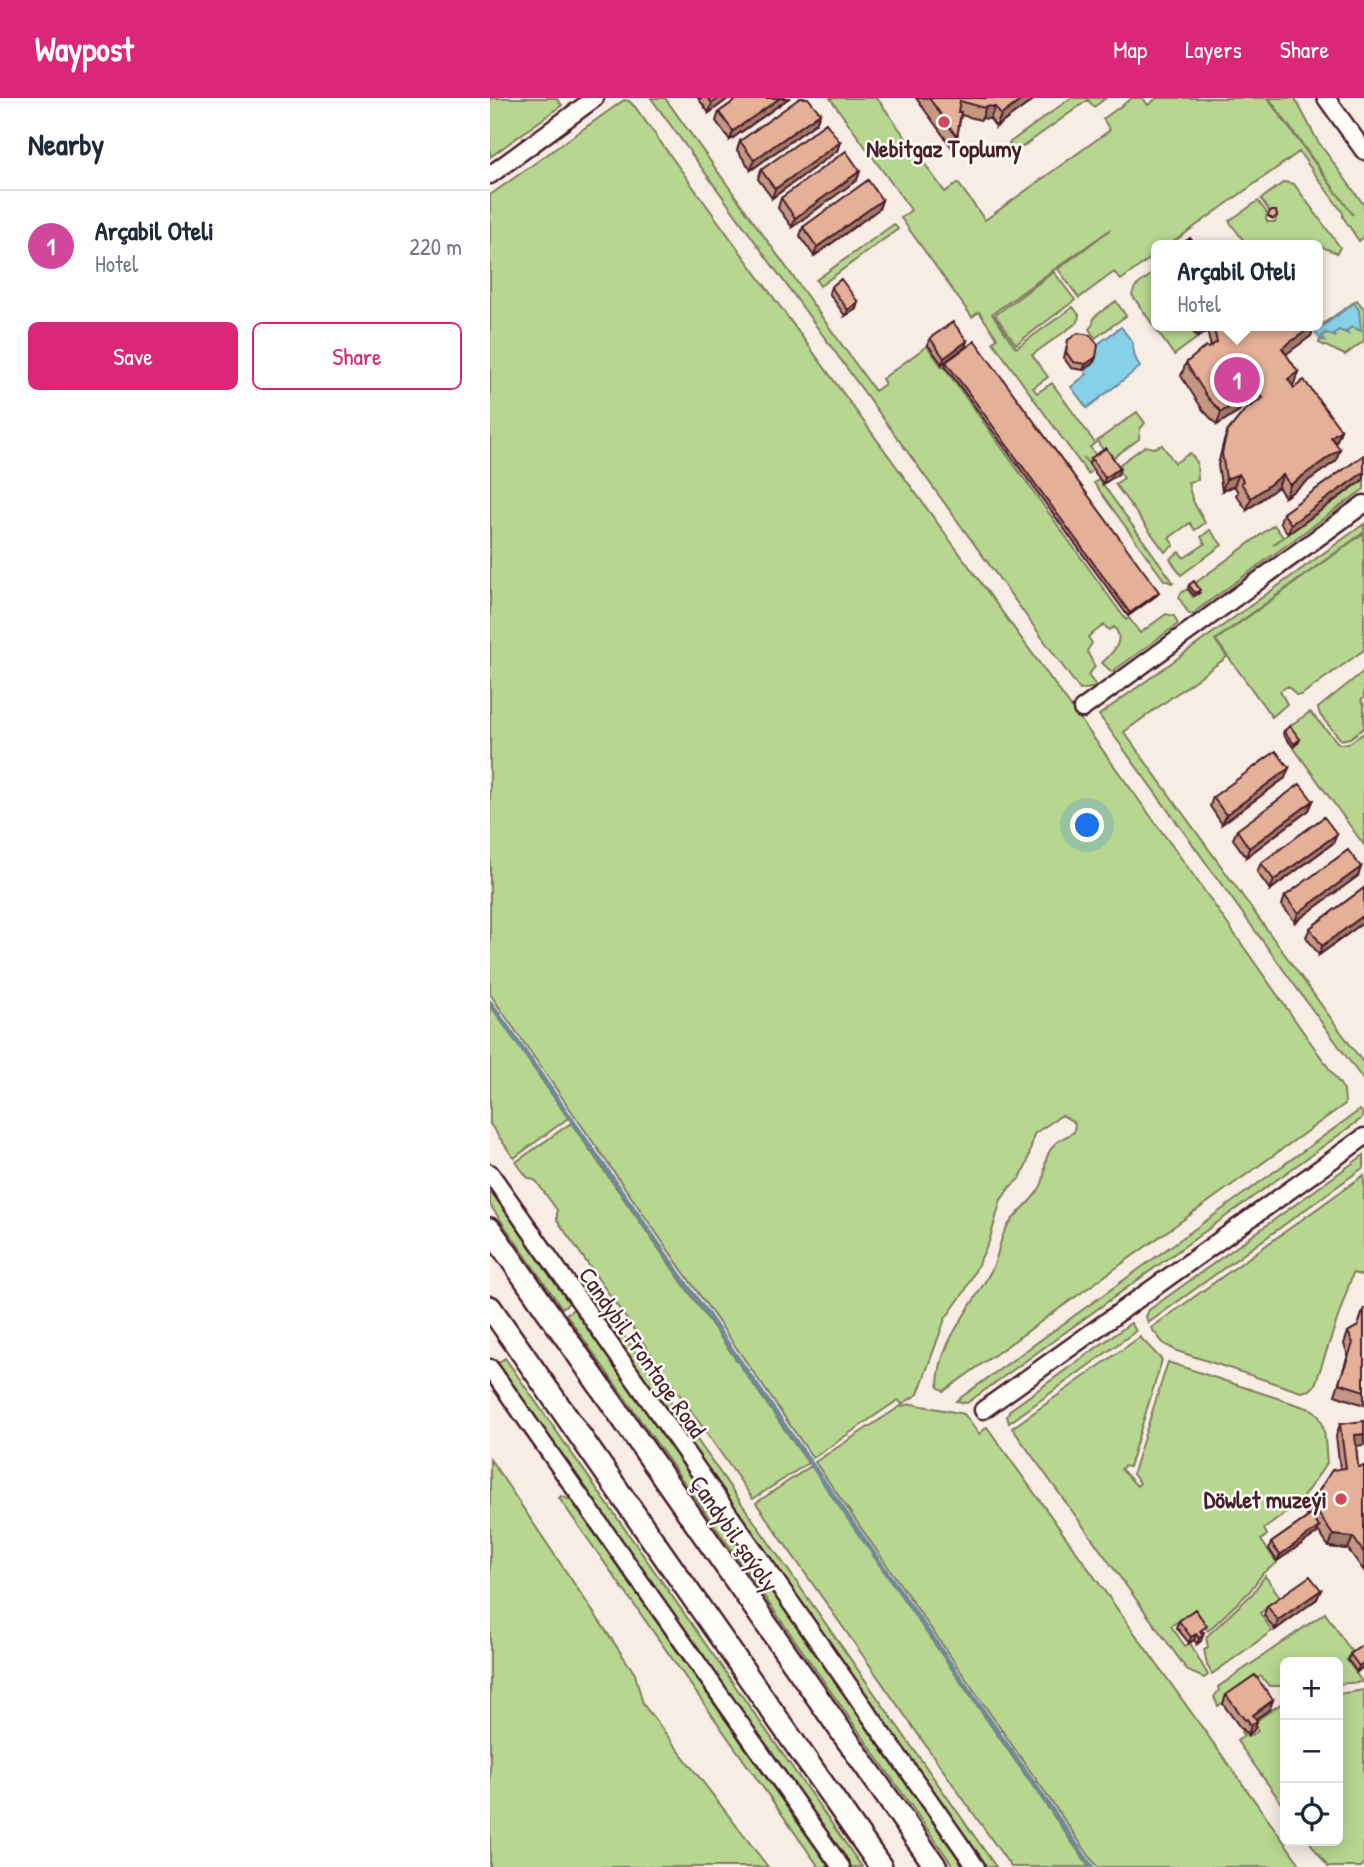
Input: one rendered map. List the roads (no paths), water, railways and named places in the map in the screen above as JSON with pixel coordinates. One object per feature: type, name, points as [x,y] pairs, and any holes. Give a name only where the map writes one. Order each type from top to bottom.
[{"type":"main road","name":"Çandybil şaýoly","points":[[490,1229],[936,1867]]},
{"type":"main road","points":[[490,1307],[881,1867]]},
{"type":"street","points":[[490,175],[595,98]]},
{"type":"street","points":[[1326,98],[1364,150]]},
{"type":"street","points":[[1083,709],[1364,505]]},
{"type":"street","points":[[983,1410],[1364,1137]]},
{"type":"street","name":"Candybil Frontage Road","points":[[490,1173],[976,1867]]},
{"type":"street","points":[[490,1368],[841,1867]]},
{"type":"water","points":[[1354,303],[1359,310],[1361,331],[1352,327],[1346,331],[1348,334],[1339,330],[1333,334],[1336,337],[1326,333],[1322,336],[1325,341],[1315,332],[1323,331],[1323,326]]},
{"type":"water","points":[[1121,327],[1132,342],[1140,367],[1087,408],[1071,387],[1087,374],[1085,371],[1094,364],[1097,351],[1094,347]]},
{"type":"waterway","points":[[490,1002],[1092,1867]]},
{"type":"place","name":"Nebitgaz Toplumy","points":[[944,122]]},
{"type":"place","name":"Arçabil Oteli","points":[[1237,380]]},
{"type":"place","name":"Döwlet muzeýi","points":[[1341,1499]]}]
